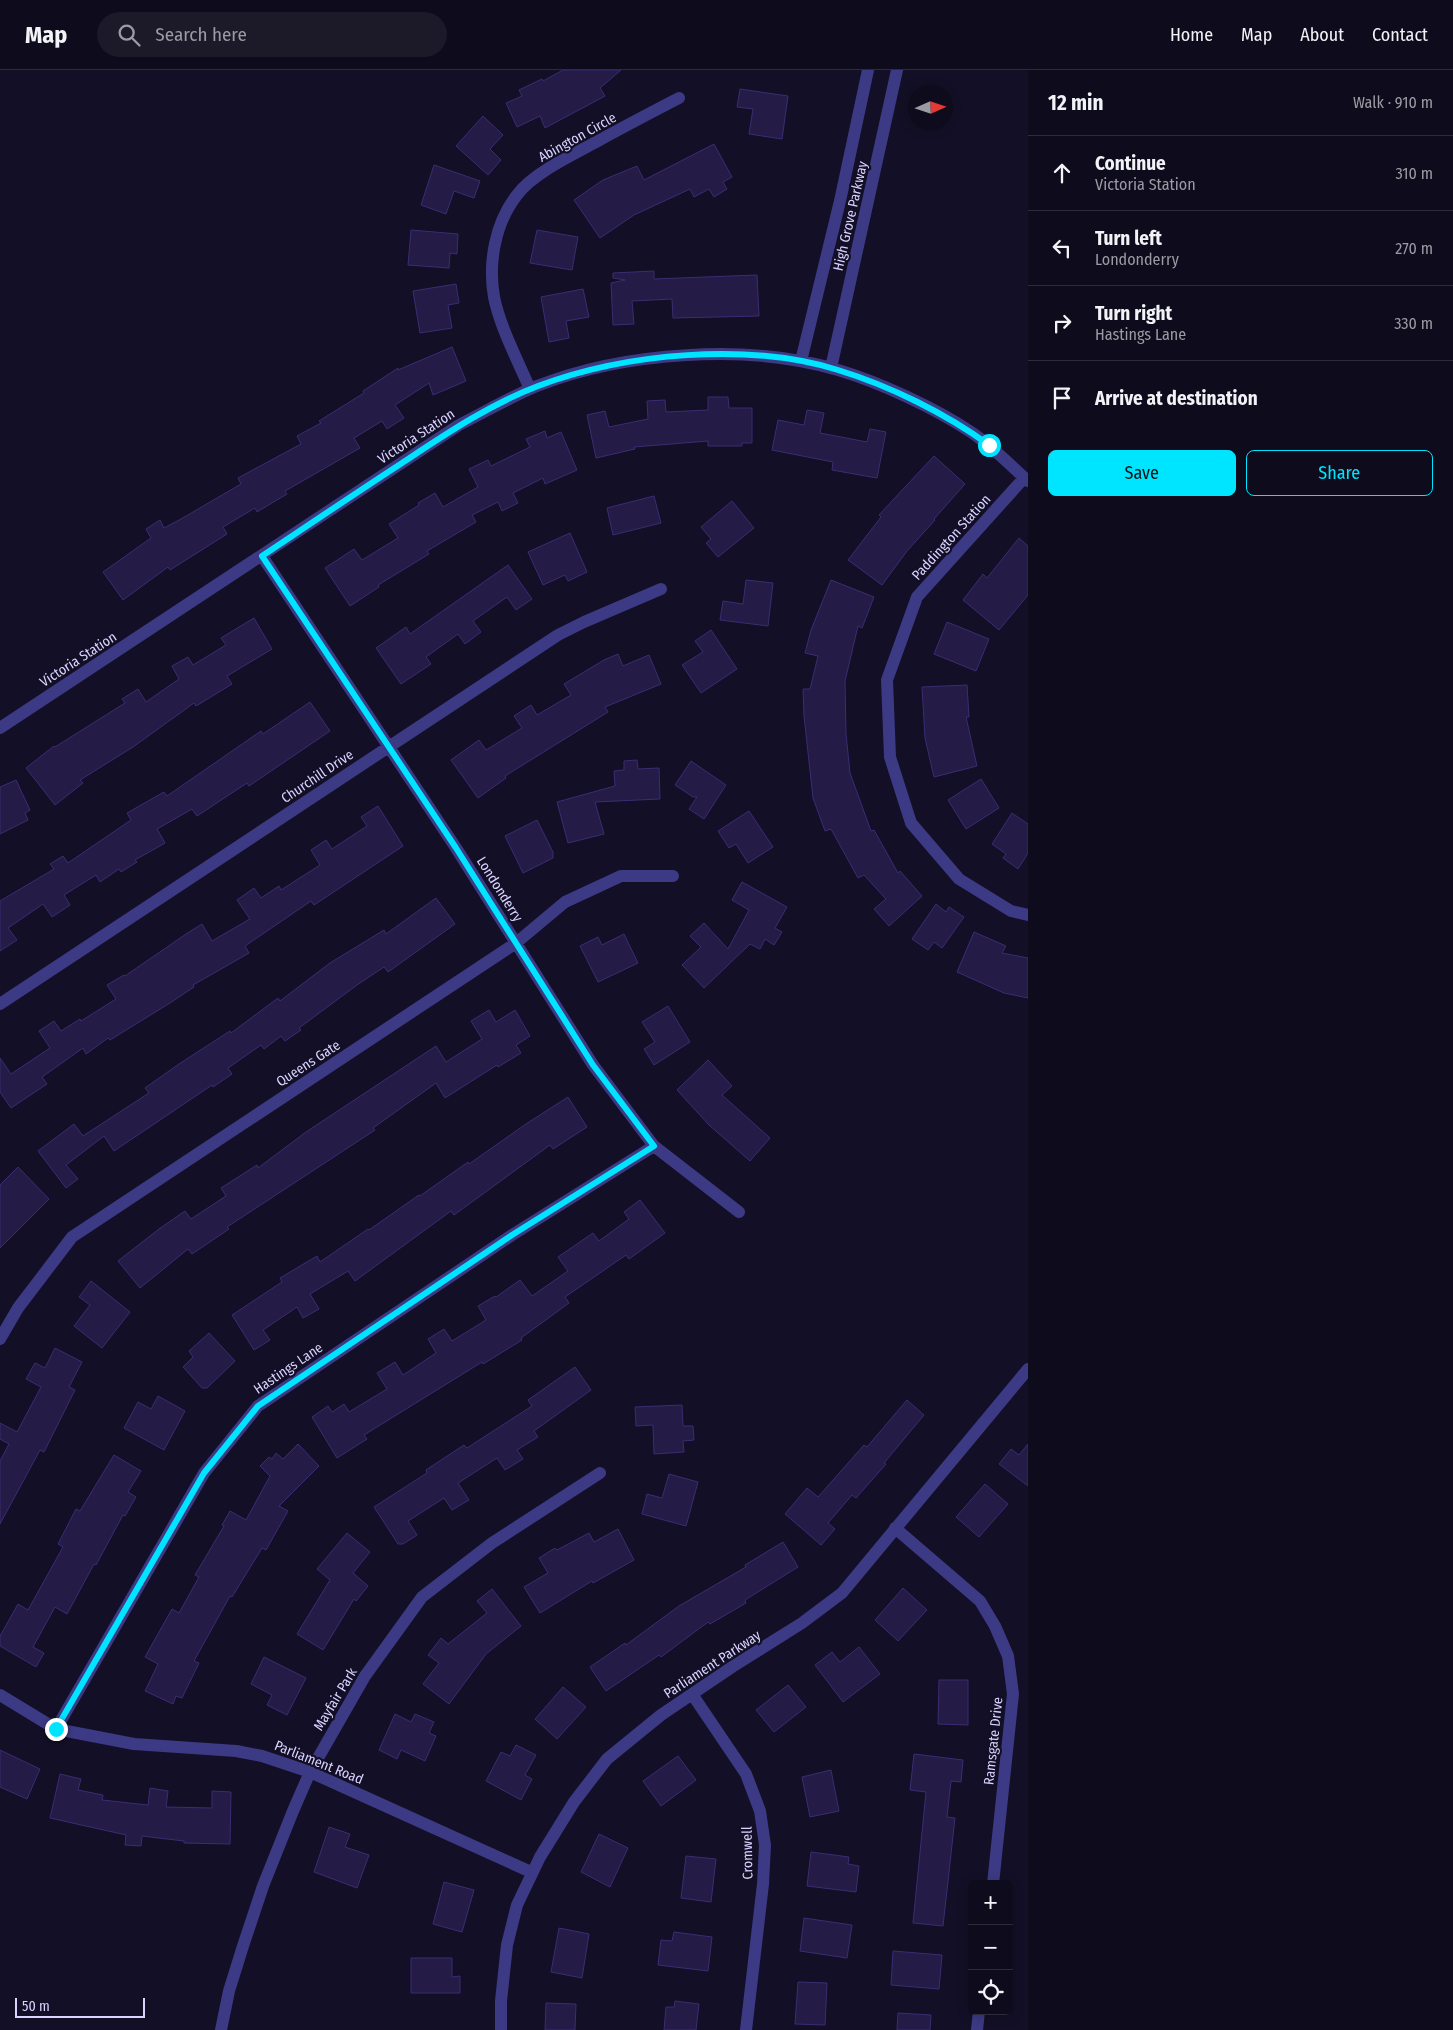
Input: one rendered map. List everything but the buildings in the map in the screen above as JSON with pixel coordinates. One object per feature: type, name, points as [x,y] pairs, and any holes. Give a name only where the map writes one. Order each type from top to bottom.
[{"type":"street","name":"High Grove Parkway","points":[[801,361],[840,201],[868,70]]},
{"type":"street","name":"High Grove Parkway","points":[[831,368],[897,70]]},
{"type":"street","name":"Abington Circle","points":[[530,390],[500,317],[492,284],[493,257],[499,228],[508,209],[517,194],[546,170],[679,98]]},
{"type":"street","name":"Victoria Station","points":[[0,728],[459,425],[530,390],[576,374],[629,361],[676,356],[738,355],[801,361],[831,368],[899,394],[948,418],[989,445],[1026,479]]},
{"type":"street","name":"Paddington Station","points":[[1026,479],[917,597],[887,680],[890,757],[911,823],[959,879],[1011,911],[1028,915]]},
{"type":"street","name":"Londonderry","points":[[262,556],[456,848],[593,1065],[654,1146],[740,1212]]},
{"type":"street","name":"Churchill Drive","points":[[0,1004],[558,635],[661,589]]},
{"type":"street","name":"Queens Gate","points":[[0,1339],[18,1308],[72,1237],[516,944],[566,902],[620,876],[673,876]]},
{"type":"street","name":"Hastings Lane","points":[[56,1729],[204,1473],[258,1406],[512,1235],[654,1146]]},
{"type":"street","name":"Parliament Parkway","points":[[501,2030],[501,2001],[507,1945],[517,1905],[532,1872],[574,1802],[607,1758],[661,1715],[732,1666],[802,1624],[842,1593],[1028,1369]]},
{"type":"street","name":"Mayfair Park","points":[[221,2030],[229,1990],[263,1886],[310,1772],[365,1676],[422,1597],[492,1543],[600,1472]]},
{"type":"street","name":"Ramsgate Drive","points":[[895,1528],[980,1601],[995,1626],[1008,1656],[1014,1694],[993,1880]]},
{"type":"street","name":"Cromwell","points":[[692,1694],[746,1774],[760,1811],[764,1845],[762,1884],[746,2030]]},
{"type":"street","name":"Parliament Road","points":[[0,1695],[56,1729],[134,1744],[236,1751],[262,1756],[310,1772],[532,1872]]},
{"type":"street","points":[[977,2030],[979,2015]]},
{"type":"route","points":[[56,1729],[204,1473],[258,1406],[512,1235],[654,1146],[593,1065],[456,848],[262,556],[459,425],[538,386],[576,374],[629,361],[705,354],[738,355],[801,361],[831,368],[899,394],[948,418],[989,445]]}]
